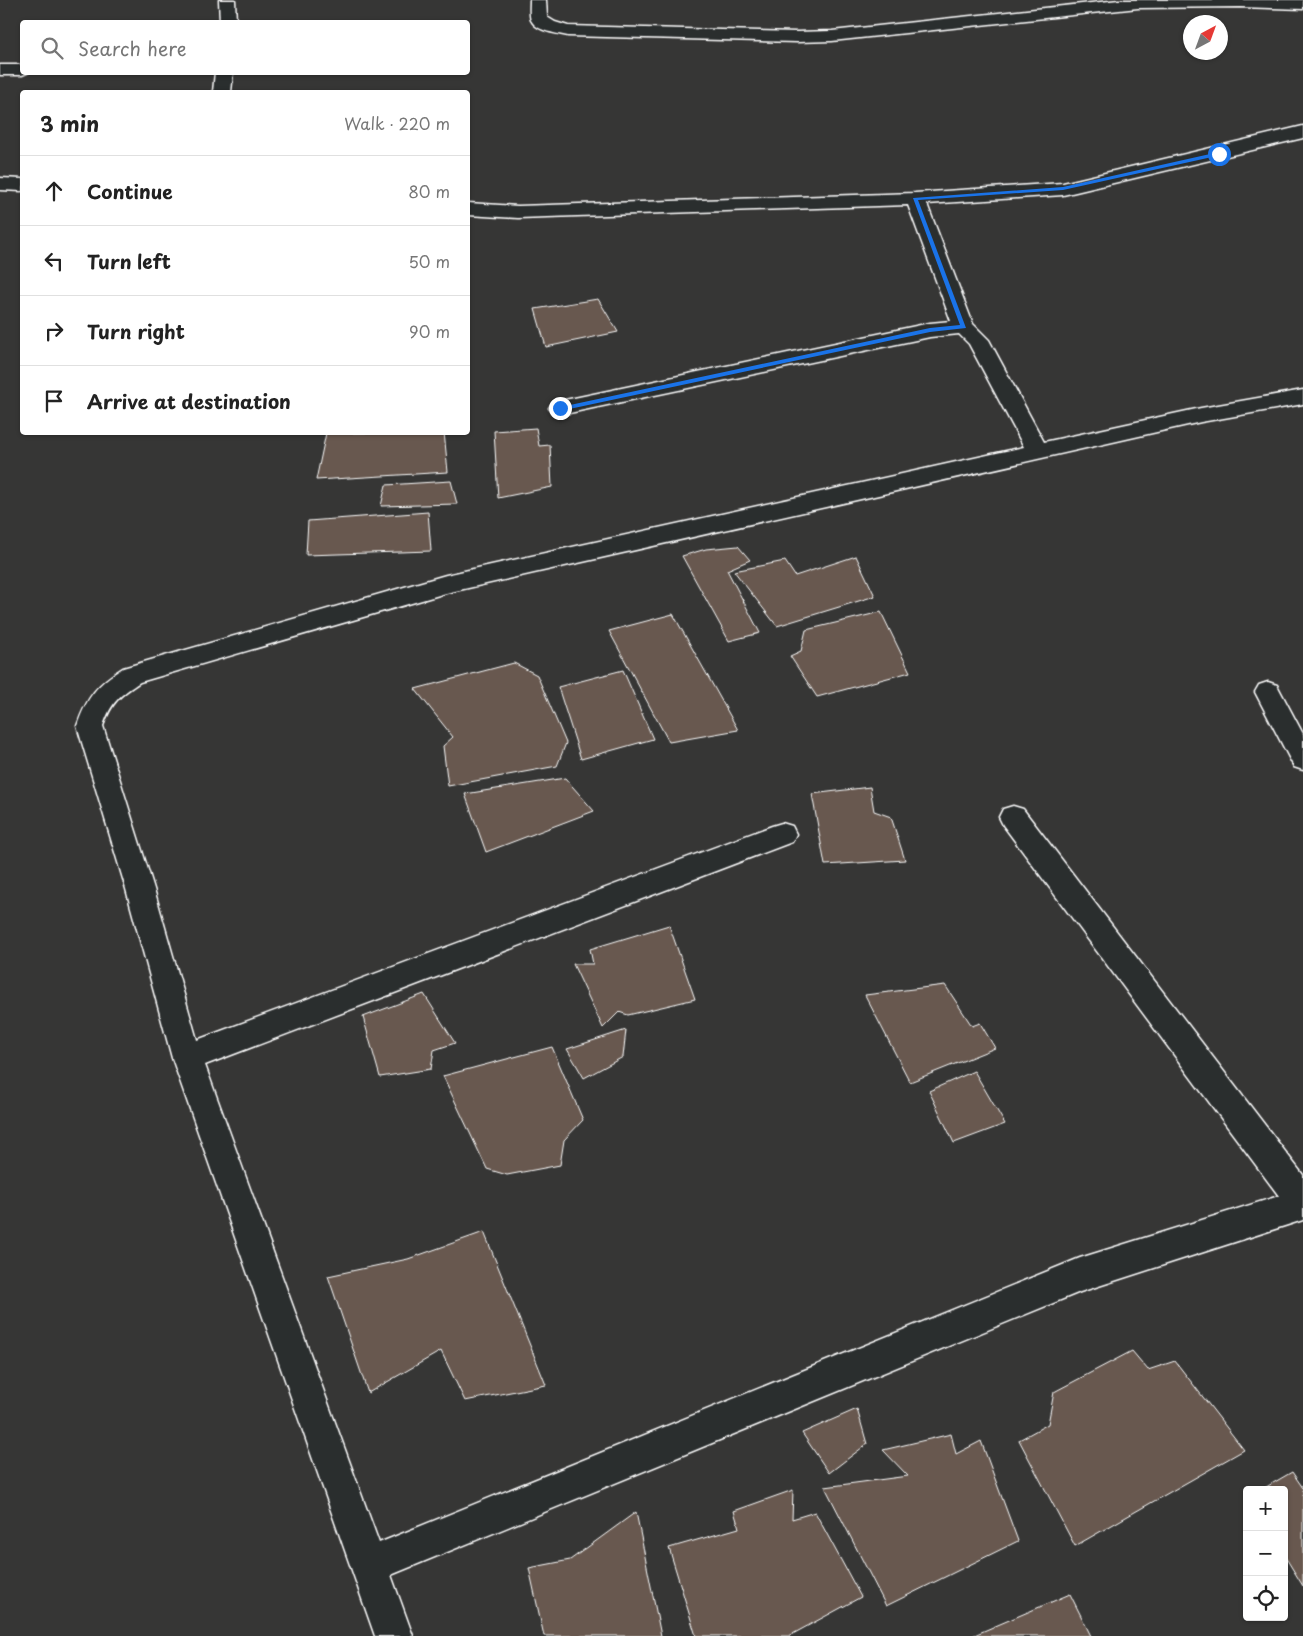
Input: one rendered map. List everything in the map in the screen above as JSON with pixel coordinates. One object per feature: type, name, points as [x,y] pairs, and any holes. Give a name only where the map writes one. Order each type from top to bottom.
[{"type":"street","points":[[227,0],[228,20]]},
{"type":"street","points":[[538,0],[539,19],[549,26],[568,31],[797,37],[832,36],[1138,3],[1240,2],[1303,4]]},
{"type":"street","points":[[0,70],[20,70]]},
{"type":"street","points":[[222,90],[224,75]]},
{"type":"street","points":[[470,210],[518,212],[915,199],[1063,189],[1219,154],[1303,132]]},
{"type":"street","points":[[0,184],[20,185]]},
{"type":"street","points":[[915,199],[964,326],[978,340],[1038,452]]},
{"type":"street","points":[[560,408],[930,330],[964,326]]},
{"type":"street","points":[[394,1636],[187,1058],[140,890],[90,726],[96,706],[108,689],[132,675],[446,584],[1201,416],[1303,397]]},
{"type":"street","points":[[1268,692],[1303,759]]},
{"type":"street","points":[[370,1565],[1080,1276],[1303,1203],[1013,816]]},
{"type":"street","points":[[187,1058],[782,834]]},
{"type":"building","points":[[598,299],[618,332],[546,347],[535,309]]},
{"type":"building","points":[[536,428],[539,446],[550,445],[552,487],[498,498],[494,431]]},
{"type":"building","points":[[326,435],[444,435],[448,472],[316,480]]},
{"type":"building","points":[[451,481],[457,504],[381,506],[386,485]]},
{"type":"building","points":[[428,512],[431,551],[306,555],[308,521]]},
{"type":"building","points":[[738,546],[750,560],[727,570],[760,633],[729,641],[682,556],[706,549]]},
{"type":"building","points":[[856,556],[875,596],[777,626],[734,571],[785,561],[795,576]]},
{"type":"building","points":[[881,612],[910,672],[817,697],[790,656],[801,651],[806,630]]},
{"type":"building","points":[[673,614],[738,730],[669,742],[609,631]]},
{"type":"building","points":[[514,663],[537,675],[566,743],[557,766],[448,786],[443,746],[453,737],[415,689]]},
{"type":"building","points":[[623,670],[653,739],[581,759],[558,687]]},
{"type":"building","points":[[565,778],[594,811],[486,852],[465,794]]},
{"type":"building","points":[[870,787],[874,811],[891,817],[905,860],[825,865],[812,794]]},
{"type":"building","points":[[669,925],[695,999],[628,1015],[619,1012],[603,1028],[573,964],[593,964],[590,949]]},
{"type":"building","points":[[945,985],[972,1026],[980,1023],[995,1048],[910,1082],[865,995]]},
{"type":"building","points":[[424,994],[455,1043],[434,1050],[431,1069],[380,1077],[363,1017]]},
{"type":"building","points":[[626,1030],[623,1057],[584,1078],[567,1049]]},
{"type":"building","points":[[552,1047],[583,1120],[564,1140],[560,1165],[507,1175],[487,1169],[443,1076]]},
{"type":"building","points":[[974,1071],[1005,1124],[954,1143],[929,1091]]},
{"type":"building","points":[[484,1232],[546,1385],[465,1401],[441,1351],[368,1393],[328,1276],[408,1259]]},
{"type":"building","points":[[1132,1351],[1148,1370],[1175,1361],[1244,1450],[1075,1546],[1019,1440],[1048,1424],[1054,1392]]},
{"type":"building","points":[[857,1409],[867,1444],[829,1473],[802,1433]]},
{"type":"building","points":[[951,1434],[956,1454],[981,1441],[1018,1541],[886,1606],[825,1487],[908,1476],[883,1450]]},
{"type":"building","points":[[1292,1472],[1303,1488],[1303,1586],[1288,1562],[1288,1486],[1268,1486]]},
{"type":"building","points":[[793,1490],[792,1519],[815,1512],[861,1597],[789,1636],[696,1636],[669,1548],[739,1528],[734,1511]]},
{"type":"building","points":[[636,1512],[661,1636],[544,1636],[529,1568],[570,1560]]},
{"type":"building","points":[[1070,1594],[1091,1636],[972,1636]]},
{"type":"route","points":[[560,408],[930,330],[964,326],[915,199],[1063,189],[1219,154]]}]
